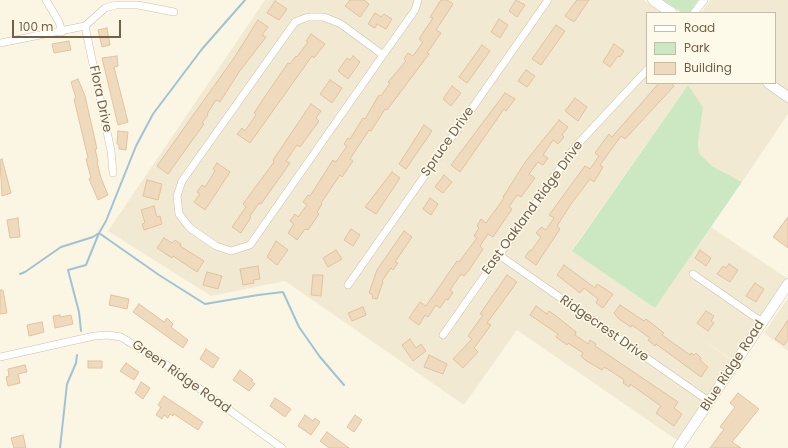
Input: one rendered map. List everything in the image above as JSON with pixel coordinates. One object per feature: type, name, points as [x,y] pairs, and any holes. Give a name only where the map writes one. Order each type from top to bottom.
[{"type":"street","points":[[46,0],[59,22],[62,32]]},
{"type":"street","points":[[384,55],[341,24],[324,17],[308,17],[295,22],[182,181],[177,196],[179,214],[190,228],[216,246],[231,252],[250,245],[384,55],[415,10],[418,0]]},
{"type":"street","name":"Spruce Drive","points":[[348,285],[548,0]]},
{"type":"street","points":[[653,0],[671,12]]},
{"type":"street","points":[[695,12],[704,0]]},
{"type":"street","points":[[0,43],[62,32],[85,26],[105,8],[116,5],[138,5],[174,12]]},
{"type":"street","name":"Flora Drive","points":[[85,26],[111,151],[113,173]]},
{"type":"street","name":"East Oakland Ridge Drive","points":[[443,335],[575,147],[646,71]]},
{"type":"street","points":[[769,84],[788,98]]},
{"type":"street","name":"Ridgecrest Drive","points":[[499,255],[710,402]]},
{"type":"street","points":[[693,274],[762,322]]},
{"type":"street","name":"Blue Ridge Road","points":[[678,448],[788,284]]},
{"type":"street","name":"Green Ridge Road","points":[[0,357],[94,336],[108,335],[121,337],[168,366],[282,448]]},
{"type":"shaded area","points":[[265,0],[644,0],[661,12],[646,12],[646,84],[762,84],[788,102],[788,114],[742,182],[712,166],[699,153],[698,142],[702,107],[688,85],[572,250],[655,308],[711,227],[788,279],[733,360],[696,335],[733,361],[678,441],[517,330],[464,405],[285,281],[211,296],[108,231]]},
{"type":"shaded area","points":[[710,0],[788,0],[788,92],[776,84],[776,12],[702,12]]},
{"type":"shaded area","points":[[788,298],[788,351],[764,333]]},
{"type":"green space","points":[[663,0],[698,0],[690,12],[681,12]]},
{"type":"green space","points":[[688,85],[703,107],[698,142],[699,153],[712,166],[742,182],[655,308],[572,251]]},
{"type":"building","points":[[350,0],[364,0],[369,4],[360,17],[345,6]]},
{"type":"building","points":[[441,0],[447,0],[453,4],[436,30],[441,33],[427,53],[429,54],[387,110],[385,109],[371,131],[369,130],[350,159],[353,161],[342,177],[340,175],[321,203],[322,204],[317,212],[319,214],[308,230],[305,229],[297,240],[288,233],[294,224],[290,221],[295,214],[298,217],[307,205],[303,202],[308,195],[310,196],[333,160],[336,162],[347,146],[344,144],[348,138],[350,139],[363,118],[365,119],[379,95],[381,96],[390,83],[388,82],[406,61],[404,59],[408,53],[413,56],[423,42],[419,39],[433,18],[430,17]]},
{"type":"building","points":[[516,0],[525,5],[517,17],[509,11]]},
{"type":"building","points":[[577,0],[589,0],[574,22],[565,16]]},
{"type":"building","points":[[275,1],[287,9],[279,20],[267,13]]},
{"type":"building","points":[[375,13],[381,17],[384,14],[392,19],[386,29],[377,24],[375,28],[368,24]]},
{"type":"building","points":[[499,19],[508,25],[500,38],[491,32]]},
{"type":"building","points":[[258,20],[268,27],[262,35],[266,37],[239,72],[220,102],[216,100],[202,123],[204,124],[168,174],[157,166],[234,58]]},
{"type":"building","points":[[556,25],[565,31],[541,65],[532,59]]},
{"type":"building","points":[[107,28],[110,45],[102,47],[98,30]]},
{"type":"building","points":[[311,34],[325,44],[314,58],[312,56],[250,143],[237,134],[242,128],[245,131],[256,115],[254,113],[264,98],[288,63],[290,64],[296,56],[297,57],[308,42],[306,41]]},
{"type":"building","points":[[69,41],[71,50],[54,53],[52,44]]},
{"type":"building","points":[[614,44],[624,51],[620,57],[618,56],[610,67],[603,62]]},
{"type":"building","points":[[482,45],[490,51],[467,83],[459,77]]},
{"type":"building","points":[[117,56],[118,66],[114,67],[128,122],[118,125],[102,58]]},
{"type":"building","points":[[353,56],[360,62],[348,79],[338,71],[347,58],[350,60]]},
{"type":"building","points":[[526,70],[535,76],[527,87],[518,81]]},
{"type":"building","points":[[78,79],[85,96],[97,149],[95,149],[101,178],[108,195],[98,200],[89,179],[91,178],[86,159],[88,158],[74,99],[76,98],[71,82]]},
{"type":"building","points":[[330,80],[342,88],[332,103],[320,94]]},
{"type":"building","points":[[658,84],[672,84],[674,86],[625,139],[621,136],[600,165],[603,167],[594,182],[590,179],[571,204],[557,226],[560,229],[536,265],[525,257],[541,237],[536,233],[541,227],[546,230],[554,218],[549,215],[585,166],[590,169],[599,156],[595,153],[609,134],[612,137]]},
{"type":"building","points":[[452,86],[461,93],[451,106],[443,99]]},
{"type":"building","points":[[505,93],[515,99],[506,111],[504,109],[460,172],[451,165]]},
{"type":"building","points":[[575,98],[587,107],[578,121],[565,111]]},
{"type":"building","points":[[311,104],[321,111],[316,118],[319,121],[300,147],[297,145],[286,161],[290,163],[261,204],[259,203],[241,233],[232,227],[246,207],[243,204],[274,162],[273,160]]},
{"type":"building","points":[[559,120],[568,127],[562,135],[564,137],[558,144],[553,140],[543,155],[548,158],[543,165],[538,162],[529,174],[535,178],[521,197],[517,195],[509,207],[512,209],[493,237],[488,234],[480,246],[483,249],[469,270],[464,276],[461,274],[450,290],[453,292],[448,300],[446,299],[440,308],[436,305],[428,317],[425,315],[419,325],[409,318],[420,302],[426,306],[457,261],[459,262],[477,238],[474,236],[479,228],[477,226],[481,219],[486,223],[504,198],[503,197],[526,161]]},
{"type":"building","points":[[424,125],[432,131],[406,169],[399,164]]},
{"type":"building","points":[[118,131],[128,132],[126,150],[119,149],[119,145],[117,144]]},
{"type":"building","points":[[2,159],[11,193],[2,196],[0,160]]},
{"type":"building","points":[[217,163],[230,172],[205,210],[194,202],[200,194],[197,192],[202,185],[205,187],[215,171],[213,169]]},
{"type":"building","points":[[392,172],[400,178],[376,214],[365,207]]},
{"type":"building","points":[[444,175],[452,182],[443,193],[435,187]]},
{"type":"building","points":[[147,180],[162,184],[158,200],[143,196]]},
{"type":"building","points":[[430,198],[438,204],[431,215],[423,209]]},
{"type":"building","points":[[154,206],[157,217],[160,216],[162,224],[144,230],[142,224],[145,223],[141,210]]},
{"type":"building","points":[[788,217],[788,248],[773,237]]},
{"type":"building","points":[[18,218],[20,237],[10,238],[7,220]]},
{"type":"building","points":[[351,229],[360,235],[353,246],[344,240]]},
{"type":"building","points":[[404,231],[412,237],[395,262],[398,263],[393,270],[391,268],[382,281],[383,282],[377,299],[372,298],[373,295],[369,293],[377,270]]},
{"type":"building","points":[[164,238],[172,243],[175,240],[181,244],[180,246],[204,261],[197,272],[173,256],[172,258],[157,248]]},
{"type":"building","points":[[276,241],[288,250],[277,265],[267,257]]},
{"type":"building","points":[[336,250],[342,259],[328,267],[323,258]]},
{"type":"building","points":[[700,250],[711,258],[706,266],[695,258]]},
{"type":"building","points":[[729,264],[738,270],[730,282],[717,274],[723,266],[726,268]]},
{"type":"building","points":[[564,265],[595,288],[597,284],[613,294],[603,308],[596,303],[598,299],[584,288],[580,293],[557,275]]},
{"type":"building","points":[[258,266],[260,279],[253,280],[254,283],[243,285],[240,269]]},
{"type":"building","points":[[207,272],[222,276],[218,289],[203,285]]},
{"type":"building","points":[[313,275],[323,275],[321,296],[311,295]]},
{"type":"building","points":[[507,275],[517,282],[487,323],[491,325],[474,348],[478,352],[463,368],[453,359],[472,339],[468,336],[483,315],[480,314]]},
{"type":"building","points":[[755,283],[764,289],[756,302],[746,296]]},
{"type":"building","points":[[0,290],[3,290],[7,313],[0,314]]},
{"type":"building","points":[[111,295],[129,299],[127,309],[109,305]]},
{"type":"building","points":[[139,304],[164,322],[167,318],[173,324],[171,327],[188,340],[183,348],[133,312]]},
{"type":"building","points":[[620,305],[644,321],[646,319],[664,333],[662,335],[690,355],[691,353],[694,355],[696,353],[701,358],[700,360],[708,367],[701,377],[656,344],[655,346],[648,340],[650,338],[632,325],[631,327],[619,319],[614,313]]},
{"type":"building","points":[[536,306],[547,314],[549,311],[576,332],[575,335],[588,344],[590,340],[596,344],[595,346],[678,402],[674,408],[682,414],[674,426],[656,413],[661,406],[630,384],[629,387],[623,383],[624,380],[614,373],[604,367],[602,370],[585,360],[581,356],[583,353],[568,343],[567,345],[556,337],[558,334],[530,315]]},
{"type":"building","points":[[363,307],[366,315],[352,321],[348,313]]},
{"type":"building","points":[[706,311],[714,316],[711,321],[714,323],[708,331],[697,323]]},
{"type":"building","points":[[60,315],[60,317],[71,315],[73,324],[55,328],[53,316]]},
{"type":"building","points":[[788,320],[788,339],[784,345],[775,339]]},
{"type":"building","points":[[42,322],[44,332],[29,336],[27,325]]},
{"type":"building","points":[[410,339],[416,348],[421,344],[426,351],[413,361],[402,345]]},
{"type":"building","points":[[206,349],[219,358],[213,368],[200,359]]},
{"type":"building","points":[[429,355],[447,364],[443,374],[424,367]]},
{"type":"building","points":[[88,361],[102,361],[102,368],[88,368]]},
{"type":"building","points":[[126,363],[139,372],[134,380],[120,371]]},
{"type":"building","points":[[25,365],[27,372],[18,374],[20,383],[8,386],[6,377],[9,376],[8,369]]},
{"type":"building","points":[[240,370],[253,380],[251,381],[255,384],[249,391],[233,380]]},
{"type":"building","points":[[141,382],[150,388],[143,399],[135,393]]},
{"type":"building","points":[[738,393],[759,409],[732,442],[741,448],[710,448],[724,429],[720,427],[735,407],[730,403]]},
{"type":"building","points":[[164,396],[203,422],[198,430],[174,414],[173,416],[170,414],[168,418],[164,415],[162,419],[156,415],[161,407],[158,405]]},
{"type":"building","points":[[275,398],[291,409],[285,417],[270,406]]},
{"type":"building","points":[[305,415],[313,421],[315,418],[320,422],[311,435],[298,426]]},
{"type":"building","points":[[355,415],[362,420],[354,432],[347,427]]},
{"type":"building","points":[[327,432],[349,448],[329,448],[320,441]]},
{"type":"building","points":[[23,435],[26,448],[14,448],[11,438]]},
{"type":"waterway","points":[[20,274],[61,247],[93,237],[99,233],[106,221],[136,146],[153,114],[202,49],[245,0]]},
{"type":"waterway","points":[[81,331],[79,312],[68,270],[86,265],[99,233],[159,275],[205,304],[283,292],[299,327],[320,357],[344,385]]},
{"type":"waterway","points":[[60,448],[67,384],[76,363],[77,355]]}]
